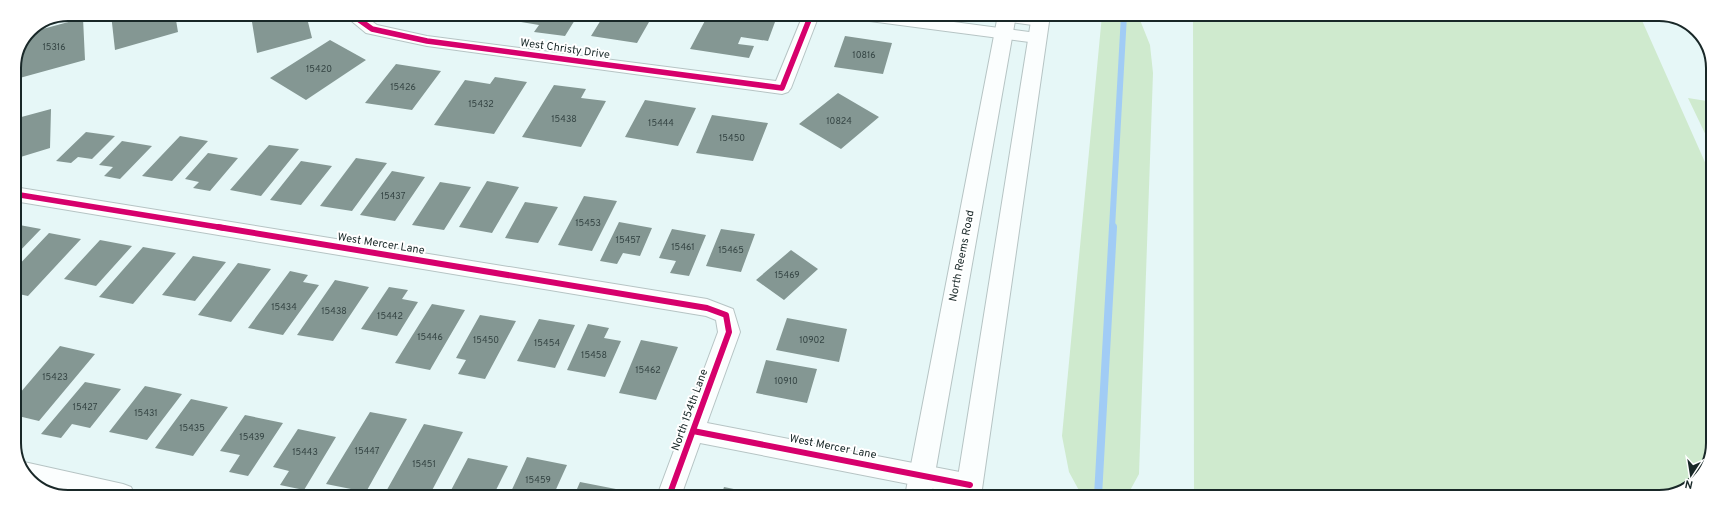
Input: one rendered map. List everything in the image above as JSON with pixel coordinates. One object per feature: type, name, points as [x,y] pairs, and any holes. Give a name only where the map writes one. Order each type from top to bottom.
[{"type":"main road","name":"North Reems Road","points":[[920,485],[1003,21]]},
{"type":"main road","points":[[969,490],[1040,25]]},
{"type":"street","name":"West Christy Drive","points":[[361,21],[372,29],[428,41],[782,88],[809,21]]},
{"type":"street","points":[[1010,21],[1040,25]]},
{"type":"street","name":"West Mercer Lane","points":[[21,195],[707,308],[726,315],[729,332]]},
{"type":"street","name":"North 154th Lane","points":[[671,490],[729,332]]},
{"type":"street","name":"West Mercer Lane","points":[[693,431],[920,485],[969,490]]},
{"type":"street","points":[[35,476],[99,490]]},
{"type":"green space","points":[[1101,21],[1140,21],[1150,45],[1153,73],[1139,474],[1130,490],[1079,490],[1069,472],[1062,436]]},
{"type":"green space","points":[[1193,21],[1642,21],[1706,164],[1706,449],[1702,461],[1694,474],[1680,485],[1665,490],[1194,490]]},
{"type":"green space","points":[[1688,98],[1706,101],[1706,136]]},
{"type":"building","points":[[72,21],[83,21],[85,60],[21,78],[22,59],[25,50],[29,42],[42,29]]},
{"type":"building","points":[[112,21],[176,21],[178,32],[115,50]]},
{"type":"building","points":[[308,21],[312,38],[257,53],[252,22]]},
{"type":"building","points":[[515,21],[574,21],[565,36],[534,32],[539,25]]},
{"type":"building","points":[[600,21],[650,21],[637,43],[591,36]]},
{"type":"building","points":[[705,21],[775,22],[768,41],[741,37],[738,44],[754,46],[749,58],[690,49]]},
{"type":"building","points":[[845,36],[892,43],[883,74],[834,67]]},
{"type":"building","points":[[330,40],[366,60],[306,100],[270,78]]},
{"type":"building","points":[[396,64],[441,71],[412,110],[365,103]]},
{"type":"building","points":[[495,77],[527,82],[494,134],[434,125],[465,80],[490,84]]},
{"type":"building","points":[[554,85],[586,89],[581,98],[606,101],[581,147],[522,137]]},
{"type":"building","points":[[838,93],[879,117],[841,149],[799,124]]},
{"type":"building","points":[[645,100],[696,108],[678,146],[625,137]]},
{"type":"building","points":[[51,109],[50,148],[21,157],[21,117]]},
{"type":"building","points":[[712,115],[768,123],[753,161],[696,153]]},
{"type":"building","points":[[86,132],[115,136],[92,159],[78,157],[71,163],[56,161]]},
{"type":"building","points":[[180,136],[208,141],[172,181],[142,176]]},
{"type":"building","points":[[122,141],[152,146],[120,179],[104,176],[113,167],[99,165]]},
{"type":"building","points":[[269,145],[299,149],[261,196],[230,190]]},
{"type":"building","points":[[208,153],[238,158],[210,191],[193,188],[199,182],[185,179]]},
{"type":"building","points":[[356,158],[387,163],[352,211],[320,206]]},
{"type":"building","points":[[301,161],[332,166],[301,205],[270,200]]},
{"type":"building","points":[[392,171],[425,177],[395,221],[360,215]]},
{"type":"building","points":[[487,181],[519,187],[492,233],[459,227]]},
{"type":"building","points":[[440,182],[471,187],[444,230],[412,225]]},
{"type":"building","points":[[584,196],[617,201],[592,251],[558,245]]},
{"type":"building","points":[[525,202],[558,207],[538,243],[505,238]]},
{"type":"building","points":[[619,222],[652,228],[640,256],[623,253],[617,264],[600,261]]},
{"type":"building","points":[[21,225],[41,229],[21,250]]},
{"type":"building","points":[[672,229],[706,235],[689,276],[670,273],[676,261],[659,258]]},
{"type":"building","points":[[721,229],[755,234],[741,272],[706,266]]},
{"type":"building","points":[[49,233],[81,239],[28,296],[21,294],[21,263]]},
{"type":"building","points":[[100,240],[132,246],[96,286],[64,279]]},
{"type":"building","points":[[143,247],[176,253],[133,304],[99,297]]},
{"type":"building","points":[[791,250],[818,269],[784,300],[756,280]]},
{"type":"building","points":[[193,256],[226,262],[195,301],[162,295]]},
{"type":"building","points":[[238,263],[271,269],[231,322],[198,315]]},
{"type":"building","points":[[290,271],[308,275],[303,282],[319,285],[283,335],[248,328]]},
{"type":"building","points":[[335,280],[369,287],[333,341],[297,335]]},
{"type":"building","points":[[389,287],[408,290],[402,299],[418,302],[397,336],[361,329]]},
{"type":"building","points":[[432,304],[465,310],[430,370],[395,363]]},
{"type":"building","points":[[480,315],[516,321],[485,379],[458,374],[466,360],[456,358]]},
{"type":"building","points":[[787,318],[847,329],[839,362],[776,350]]},
{"type":"building","points":[[539,319],[575,325],[555,368],[517,361]]},
{"type":"building","points":[[588,324],[609,328],[604,338],[621,341],[605,377],[567,370]]},
{"type":"building","points":[[641,340],[678,347],[656,400],[619,393]]},
{"type":"building","points":[[60,346],[95,354],[39,421],[21,417],[21,392]]},
{"type":"building","points":[[766,360],[817,369],[807,403],[756,393]]},
{"type":"building","points":[[85,382],[121,389],[90,428],[72,424],[61,438],[41,434]]},
{"type":"building","points":[[145,386],[182,394],[147,440],[109,432]]},
{"type":"building","points":[[191,399],[228,407],[193,456],[155,448]]},
{"type":"building","points":[[370,412],[407,419],[367,490],[356,490],[326,484]]},
{"type":"building","points":[[245,415],[283,423],[248,476],[229,472],[240,455],[220,451]]},
{"type":"building","points":[[424,424],[463,432],[432,490],[387,490]]},
{"type":"building","points":[[298,429],[336,437],[304,490],[280,485],[289,471],[273,467]]},
{"type":"building","points":[[527,457],[567,465],[556,490],[512,490]]},
{"type":"building","points":[[468,458],[508,466],[496,490],[451,490]]},
{"type":"building","points":[[580,482],[621,490],[577,490]]},
{"type":"building","points":[[724,487],[739,490],[723,490]]},
{"type":"waterway","points":[[1112,228],[1124,21]]},
{"type":"waterway","points":[[1098,490],[1113,227]]},
{"type":"cycle path","points":[[361,21],[372,29],[427,41],[782,88],[809,21]]},
{"type":"cycle path","points":[[21,195],[707,308],[726,315],[729,332],[671,490]]},
{"type":"cycle path","points":[[693,431],[970,485]]}]
